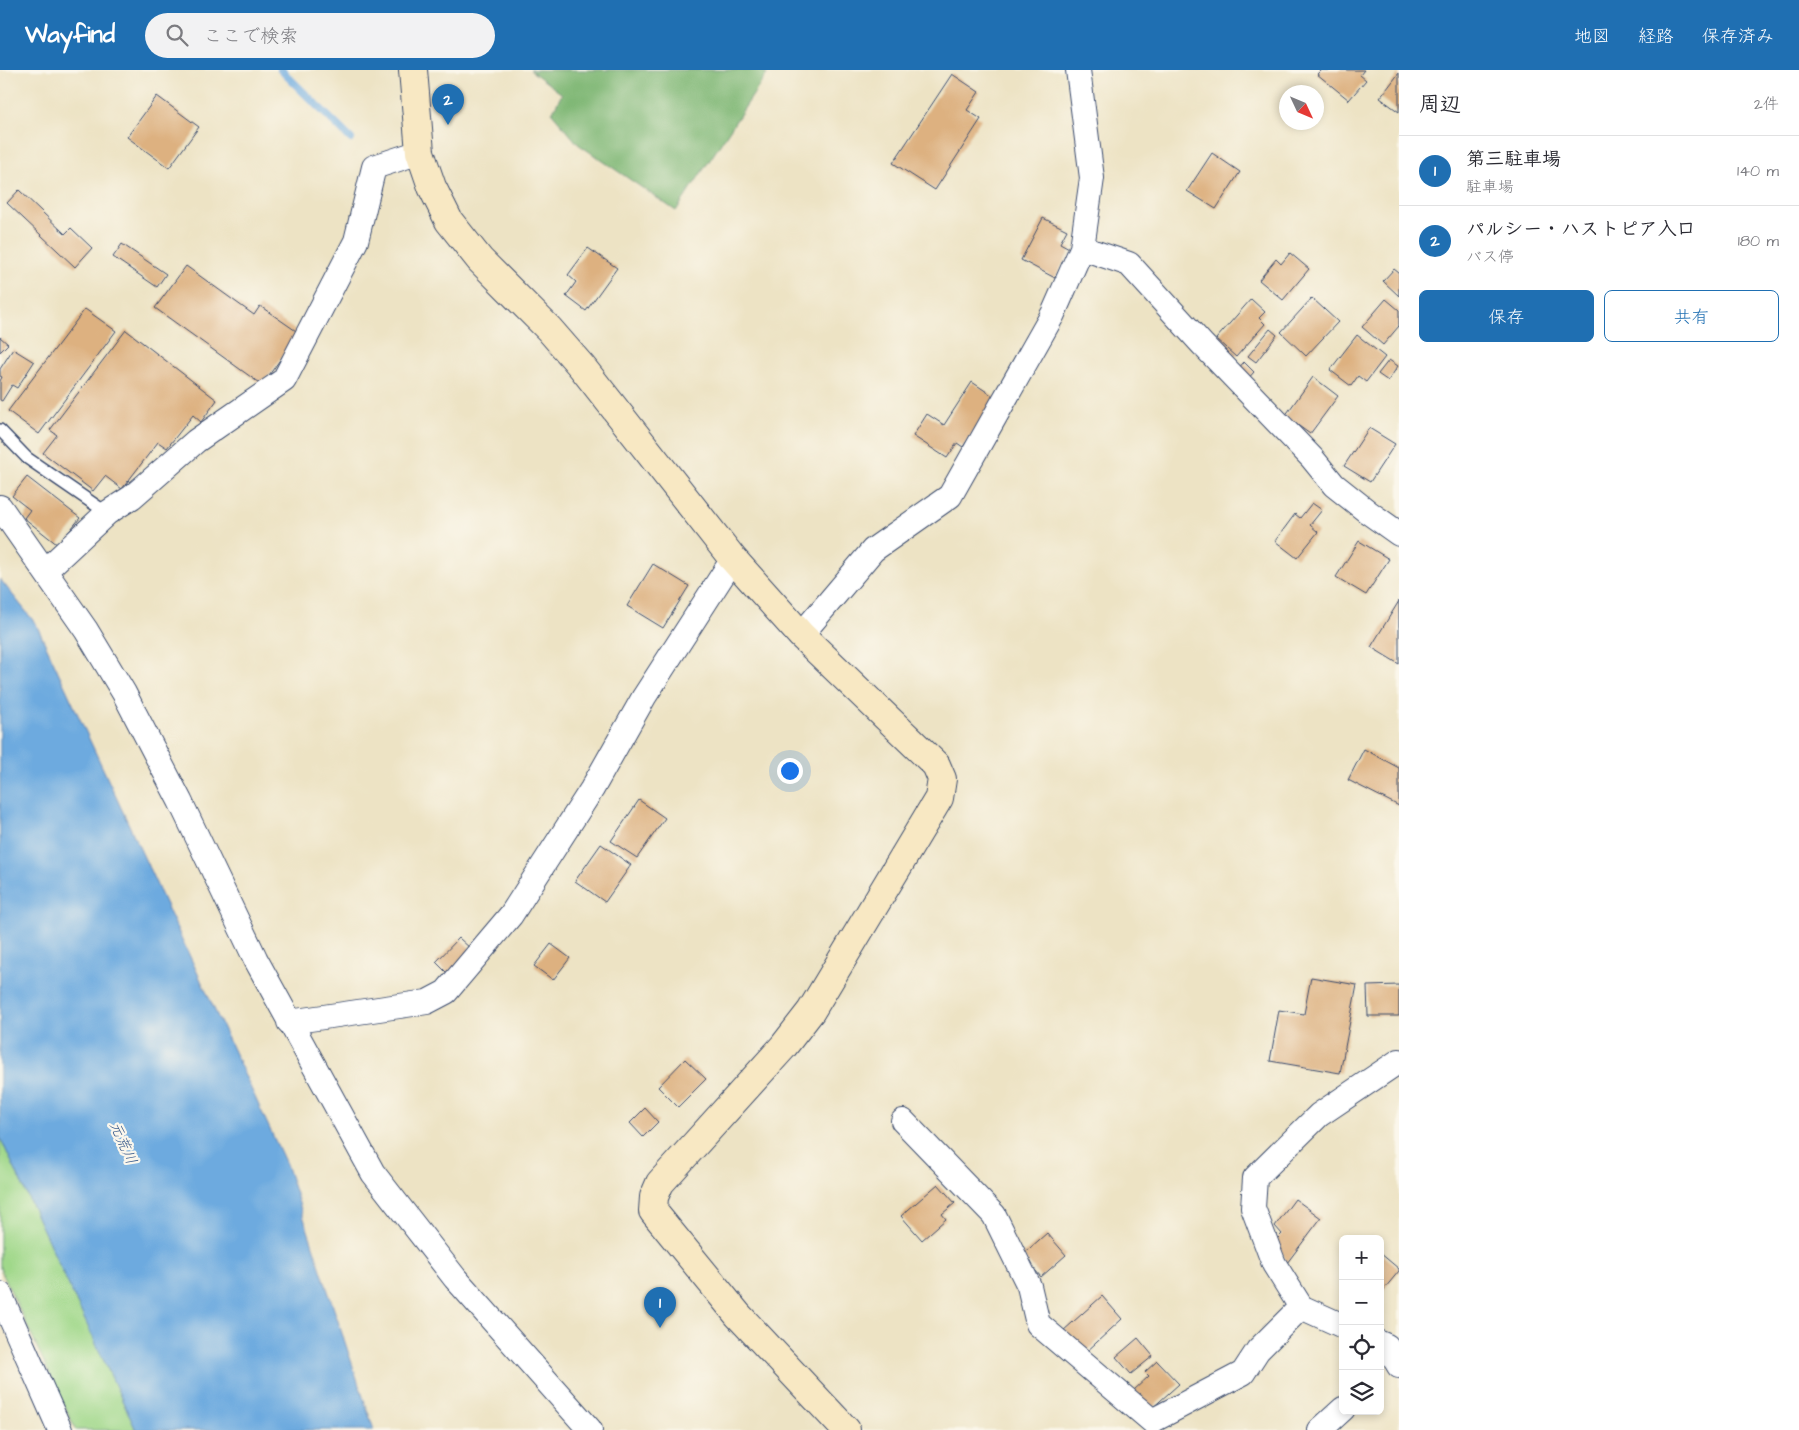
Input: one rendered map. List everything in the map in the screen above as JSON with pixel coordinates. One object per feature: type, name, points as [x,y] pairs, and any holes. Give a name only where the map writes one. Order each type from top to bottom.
[{"type":"street","points":[[413,70],[420,152],[432,188],[449,220],[480,260],[549,330],[582,367],[733,559],[801,635],[936,764],[942,779],[939,798],[811,1011],[783,1047],[660,1183],[654,1197],[653,1211],[738,1315],[846,1430]]},
{"type":"street","points":[[801,635],[873,550],[950,496],[1053,314],[1082,248],[1092,178],[1078,70]]},
{"type":"street","points":[[46,570],[106,513],[132,497],[196,441],[284,380],[356,241],[374,167],[420,152]]},
{"type":"street","points":[[1082,248],[1129,264],[1202,344],[1312,458],[1334,485],[1399,534]]},
{"type":"street","points":[[0,507],[46,570],[86,630],[124,693],[180,801],[256,960],[372,1173],[455,1278],[590,1430]]},
{"type":"street","points":[[289,1022],[427,1002],[446,992],[511,915],[592,789],[644,697],[733,559]]},
{"type":"street","points":[[1341,1325],[1301,1307],[1274,1264],[1253,1208],[1255,1178],[1319,1115],[1399,1061]]},
{"type":"street","points":[[902,1121],[994,1215],[1029,1286],[1038,1324],[1152,1421],[1243,1373],[1258,1350],[1301,1307]]},
{"type":"street","points":[[3,1310],[60,1430]]},
{"type":"street","points":[[1384,1345],[1387,1346],[1399,1366],[1384,1374]]},
{"type":"street","points":[[1320,1430],[1339,1413]]},
{"type":"lane","points":[[0,430],[27,458],[106,513]]},
{"type":"green space","points":[[530,70],[761,70],[767,74],[676,211],[578,144],[552,113],[562,94]]},
{"type":"green space","points":[[0,1137],[136,1430],[76,1430],[0,1268]]},
{"type":"water","name":"元荒川","points":[[0,579],[36,624],[286,1164],[374,1430],[136,1430],[0,1137]]},
{"type":"building","points":[[1321,70],[1364,70],[1360,75],[1366,80],[1349,100],[1317,74]]},
{"type":"building","points":[[1399,73],[1399,112],[1380,98]]},
{"type":"building","points":[[952,74],[979,92],[967,110],[981,119],[935,190],[893,163]]},
{"type":"building","points":[[157,96],[199,127],[169,168],[127,137]]},
{"type":"building","points":[[1212,153],[1240,172],[1216,209],[1187,191]]},
{"type":"building","points":[[19,190],[65,234],[71,228],[92,248],[75,267],[7,203]]},
{"type":"building","points":[[1043,218],[1067,230],[1060,243],[1071,249],[1055,278],[1021,260]]},
{"type":"building","points":[[122,244],[166,274],[157,287],[113,257]]},
{"type":"building","points":[[588,248],[617,268],[586,311],[566,296],[576,282],[568,275]]},
{"type":"building","points":[[1290,253],[1309,269],[1283,300],[1259,280],[1276,259],[1281,264]]},
{"type":"building","points":[[186,266],[254,315],[260,306],[299,333],[262,385],[155,308]]},
{"type":"building","points":[[1394,269],[1399,273],[1399,296],[1383,281]]},
{"type":"building","points":[[1312,298],[1338,322],[1306,356],[1281,332]]},
{"type":"building","points":[[1251,299],[1265,312],[1259,318],[1265,324],[1236,357],[1216,339]]},
{"type":"building","points":[[1386,299],[1399,310],[1399,326],[1383,345],[1362,327]]},
{"type":"building","points":[[85,309],[116,331],[39,434],[8,411]]},
{"type":"building","points":[[1270,329],[1277,335],[1256,362],[1248,356]]},
{"type":"building","points":[[126,330],[217,400],[201,422],[193,415],[167,448],[158,442],[122,489],[105,476],[93,491],[43,453],[57,435],[50,430]]},
{"type":"building","points":[[1357,335],[1385,357],[1366,382],[1358,376],[1351,386],[1330,370]]},
{"type":"building","points":[[0,337],[8,344],[0,352]]},
{"type":"building","points":[[13,349],[34,362],[17,388],[12,385],[2,401],[0,400],[0,381],[2,377],[0,376],[0,369]]},
{"type":"building","points":[[1389,360],[1398,366],[1388,381],[1378,374]]},
{"type":"building","points":[[1244,362],[1254,372],[1246,381],[1236,371]]},
{"type":"building","points":[[1313,377],[1338,396],[1310,434],[1285,416]]},
{"type":"building","points":[[972,382],[996,398],[963,447],[957,443],[947,458],[913,436],[927,414],[944,425]]},
{"type":"building","points":[[1369,428],[1395,444],[1370,482],[1344,466]]},
{"type":"building","points":[[27,477],[80,518],[58,545],[24,518],[30,510],[12,496]]},
{"type":"building","points":[[1312,503],[1322,510],[1310,525],[1318,532],[1297,558],[1275,541],[1295,514],[1300,518]]},
{"type":"building","points":[[1359,541],[1389,559],[1366,595],[1336,577]]},
{"type":"building","points":[[653,564],[689,586],[663,628],[627,606]]},
{"type":"building","points":[[1399,601],[1399,664],[1371,647]]},
{"type":"building","points":[[1364,749],[1399,768],[1399,806],[1348,780]]},
{"type":"building","points":[[639,800],[665,818],[637,858],[611,841]]},
{"type":"building","points":[[601,844],[631,865],[605,902],[575,881]]},
{"type":"building","points":[[459,938],[471,949],[448,974],[436,962]]},
{"type":"building","points":[[551,944],[570,958],[553,980],[534,966]]},
{"type":"building","points":[[1311,977],[1357,985],[1340,1073],[1270,1061],[1279,1010],[1304,1014]]},
{"type":"building","points":[[1399,985],[1399,1016],[1368,1016],[1367,986]]},
{"type":"building","points":[[685,1059],[706,1079],[678,1107],[658,1087]]},
{"type":"building","points":[[645,1108],[658,1122],[643,1137],[630,1123]]},
{"type":"building","points":[[938,1184],[955,1203],[942,1214],[946,1219],[922,1240],[901,1216]]},
{"type":"building","points":[[1295,1199],[1321,1218],[1287,1263],[1276,1240],[1282,1234],[1275,1226]]},
{"type":"building","points":[[1047,1233],[1066,1255],[1041,1277],[1022,1255]]},
{"type":"building","points":[[1384,1256],[1399,1271],[1384,1289]]},
{"type":"building","points":[[1102,1296],[1122,1319],[1084,1354],[1063,1331]]},
{"type":"building","points":[[1138,1338],[1153,1356],[1131,1374],[1116,1357]]},
{"type":"building","points":[[1157,1361],[1179,1384],[1150,1410],[1133,1391],[1149,1376],[1145,1372]]},
{"type":"waterway","points":[[281,70],[351,139]]},
{"type":"place","name":"パルシー・ハストピア入口","points":[[448,125]]},
{"type":"place","name":"第三駐車場","points":[[660,1328]]}]
